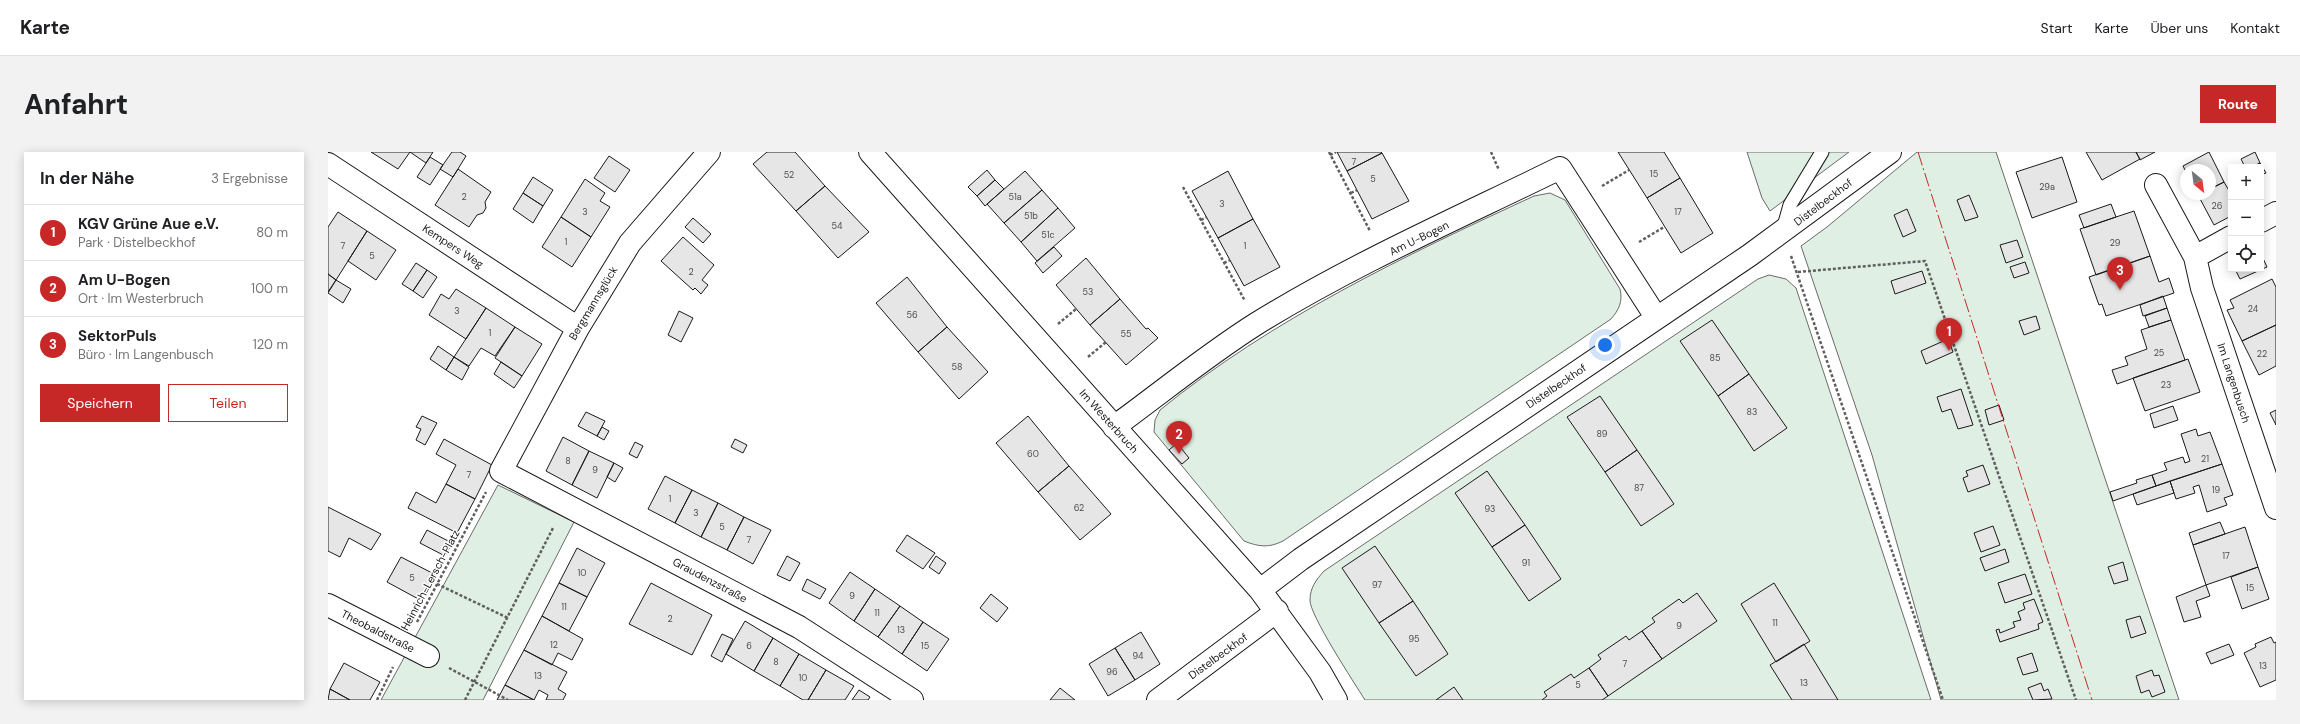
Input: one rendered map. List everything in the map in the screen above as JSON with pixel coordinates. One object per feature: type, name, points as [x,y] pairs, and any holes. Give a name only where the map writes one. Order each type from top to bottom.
[{"type":"street","name":"Bergmannsglück","points":[[502,471],[578,328],[630,243],[709,152]]},
{"type":"street","name":"Im Westerbruch","points":[[870,152],[1260,590],[1277,611],[1320,672],[1336,700]]},
{"type":"street","name":"Distelbeckhof","points":[[1260,590],[1301,559],[1782,233],[1890,152]]},
{"type":"street","name":"Kempers Weg","points":[[328,164],[578,328]]},
{"type":"street","name":"Am U-Bogen","points":[[1114,427],[1202,360],[1257,324],[1322,286],[1560,168],[1656,317]]},
{"type":"street","name":"Im Langenbusch","points":[[2156,185],[2195,257],[2202,288],[2276,508]]},
{"type":"street","points":[[2264,219],[2276,213]]},
{"type":"street","points":[[2195,257],[2228,239]]},
{"type":"street","name":"Graudenzstraße","points":[[502,471],[799,627],[912,700]]},
{"type":"street","name":"Theobaldstraße","points":[[328,605],[428,656]]},
{"type":"street","name":"Distelbeckhof","points":[[1158,700],[1277,611]]},
{"type":"lane","points":[[1782,233],[1790,205],[1822,152]]},
{"type":"path","points":[[1336,152],[1329,154],[1383,255]]},
{"type":"path","points":[[1580,199],[1629,170]]},
{"type":"path","points":[[1183,187],[1257,324]]},
{"type":"path","points":[[1350,193],[1357,190]]},
{"type":"path","points":[[1201,220],[1206,217]]},
{"type":"path","points":[[1617,256],[1664,226]]},
{"type":"path","points":[[1782,233],[1798,272],[1943,700]]},
{"type":"path","points":[[1224,263],[1230,260]]},
{"type":"path","points":[[1798,272],[1925,261],[2076,700]]},
{"type":"path","name":"Heinrich-Lersch-Platz","points":[[377,700],[404,645],[492,482],[502,471]]},
{"type":"path","points":[[465,700],[508,618],[565,503]]},
{"type":"path","points":[[437,584],[508,618]]},
{"type":"path","points":[[474,682],[508,700]]},
{"type":"green space","points":[[1747,152],[1849,152],[1770,211],[1762,198]]},
{"type":"green space","points":[[1917,152],[1996,152],[2179,700],[1941,700],[1872,455],[1801,246],[1827,227]]},
{"type":"green space","points":[[1550,193],[1565,200],[1620,289],[1620,305],[1611,319],[1283,541],[1273,545],[1264,546],[1254,545],[1244,541],[1154,432],[1155,420],[1160,410],[1203,377],[1247,347],[1340,291],[1436,242],[1534,196]]},
{"type":"green space","points":[[1769,275],[1786,279],[1796,288],[1931,700],[1365,700],[1324,634],[1312,608],[1310,596],[1312,588],[1324,571],[1758,279]]},
{"type":"green space","points":[[498,485],[574,522],[483,700],[381,700]]},
{"type":"building","points":[[371,152],[410,152],[398,169]]},
{"type":"building","points":[[410,152],[433,152],[426,163]]},
{"type":"building","points":[[452,152],[460,152],[466,156],[453,177],[440,169]]},
{"type":"building","points":[[767,152],[795,152],[825,186],[796,211],[753,164]]},
{"type":"building","points":[[1337,152],[1381,152],[1382,153],[1347,171]]},
{"type":"building","points":[[1618,152],[1664,152],[1680,178],[1647,198]]},
{"type":"building","points":[[2086,152],[2136,152],[2140,159],[2102,180]]},
{"type":"building","points":[[2136,152],[2155,152],[2140,160]]},
{"type":"building","points":[[2209,152],[2215,164],[2187,164]]},
{"type":"building","points":[[2255,152],[2260,163],[2244,164],[2241,159]]},
{"type":"building","points":[[1382,153],[1409,201],[1372,219],[1347,171]]},
{"type":"building","points":[[609,156],[630,170],[615,192],[594,178]]},
{"type":"building","points":[[430,157],[443,165],[430,185],[417,177]]},
{"type":"building","points":[[2062,157],[2077,202],[2032,218],[2016,172]]},
{"type":"building","points":[[2216,166],[2224,182],[2216,186]]},
{"type":"building","points":[[458,169],[491,192],[485,202],[486,208],[483,213],[477,215],[469,227],[435,205]]},
{"type":"building","points":[[987,170],[995,180],[977,196],[968,187]]},
{"type":"building","points":[[1025,171],[1042,190],[1004,223],[987,204]]},
{"type":"building","points":[[1228,171],[1253,219],[1218,238],[1192,191]]},
{"type":"building","points":[[533,177],[553,190],[543,206],[523,193]]},
{"type":"building","points":[[1680,178],[1713,233],[1681,253],[1647,198]]},
{"type":"building","points":[[585,179],[605,193],[600,201],[610,207],[591,237],[561,217]]},
{"type":"building","points":[[995,180],[1004,189],[985,206],[977,196]]},
{"type":"building","points":[[2224,182],[2228,189],[2228,218],[2214,225],[2201,200],[2216,200],[2216,186]]},
{"type":"building","points":[[825,186],[869,232],[838,258],[796,211]]},
{"type":"building","points":[[1042,190],[1058,208],[1021,242],[1004,223]]},
{"type":"building","points":[[523,193],[543,206],[533,223],[513,209]]},
{"type":"building","points":[[1969,195],[1978,217],[1965,221],[1957,200]]},
{"type":"building","points":[[2111,204],[2116,217],[2084,228],[2079,215]]},
{"type":"building","points":[[1058,208],[1075,228],[1037,261],[1021,242]]},
{"type":"building","points":[[1907,209],[1916,231],[1903,237],[1894,215]]},
{"type":"building","points":[[2134,211],[2150,256],[2096,275],[2080,229]]},
{"type":"building","points":[[338,212],[367,231],[336,280],[328,274],[328,227]]},
{"type":"building","points":[[561,217],[591,237],[572,267],[542,247]]},
{"type":"building","points":[[693,218],[711,234],[703,243],[685,227]]},
{"type":"building","points":[[1253,219],[1280,267],[1244,286],[1218,238]]},
{"type":"building","points":[[367,231],[396,250],[376,280],[348,261]]},
{"type":"building","points":[[683,237],[714,265],[702,280],[708,285],[701,294],[695,288],[693,290],[661,261]]},
{"type":"building","points":[[2017,240],[2023,257],[2006,263],[2000,245]]},
{"type":"building","points":[[1054,247],[1062,256],[1043,273],[1035,263]]},
{"type":"building","points":[[2150,256],[2159,282],[2169,278],[2174,293],[2106,316],[2102,304],[2099,305],[2089,277]]},
{"type":"building","points":[[1086,258],[1120,299],[1090,325],[1056,285]]},
{"type":"building","points":[[2264,260],[2267,267],[2264,268]]},
{"type":"building","points":[[2025,262],[2029,273],[2014,278],[2010,267]]},
{"type":"building","points":[[416,263],[427,270],[413,291],[402,284]]},
{"type":"building","points":[[427,270],[437,277],[423,298],[413,291]]},
{"type":"building","points":[[1922,271],[1926,283],[1895,294],[1891,281]]},
{"type":"building","points":[[2236,272],[2256,272],[2240,279]]},
{"type":"building","points":[[328,274],[336,280],[328,292]]},
{"type":"building","points":[[907,277],[947,327],[918,352],[876,303]]},
{"type":"building","points":[[2272,279],[2276,287],[2276,325],[2242,341],[2227,310],[2234,308],[2230,300]]},
{"type":"building","points":[[336,280],[351,289],[343,303],[328,293]]},
{"type":"building","points":[[456,289],[486,308],[466,339],[429,315],[441,294],[449,299]]},
{"type":"building","points":[[2163,296],[2167,308],[2143,316],[2140,305]]},
{"type":"building","points":[[1120,299],[1146,329],[1148,328],[1158,338],[1126,365],[1090,325]]},
{"type":"building","points":[[486,308],[515,327],[495,356],[481,348],[469,366],[454,357]]},
{"type":"building","points":[[2167,308],[2171,320],[2149,327],[2145,316]]},
{"type":"building","points":[[679,311],[693,318],[681,342],[668,335]]},
{"type":"building","points":[[2036,316],[2040,329],[2024,335],[2019,321]]},
{"type":"building","points":[[1712,320],[1749,374],[1718,396],[1680,341]]},
{"type":"building","points":[[2171,320],[2185,360],[2117,384],[2112,370],[2128,365],[2125,357],[2147,349],[2141,330]]},
{"type":"building","points":[[2276,325],[2276,366],[2259,375],[2242,341]]},
{"type":"building","points":[[515,327],[542,344],[522,376],[495,358]]},
{"type":"building","points":[[947,327],[988,372],[959,399],[918,352]]},
{"type":"building","points":[[1948,339],[1953,352],[1926,364],[1921,351]]},
{"type":"building","points":[[438,346],[454,357],[446,370],[430,359]]},
{"type":"building","points":[[454,357],[469,367],[462,380],[446,370]]},
{"type":"building","points":[[2188,359],[2200,392],[2145,411],[2133,378]]},
{"type":"building","points":[[501,362],[522,376],[514,388],[494,374]]},
{"type":"building","points":[[1749,374],[1787,428],[1754,451],[1718,396]]},
{"type":"building","points":[[1961,389],[1973,425],[1958,429],[1951,409],[1942,412],[1937,397]]},
{"type":"building","points":[[1600,396],[1637,450],[1605,472],[1567,417]]},
{"type":"building","points":[[1999,405],[2004,420],[1989,425],[1985,410]]},
{"type":"building","points":[[2173,406],[2178,420],[2154,428],[2150,414]]},
{"type":"building","points":[[2276,410],[2276,425],[2270,413]]},
{"type":"building","points":[[586,412],[605,421],[597,436],[578,426]]},
{"type":"building","points":[[422,416],[437,423],[425,445],[416,440],[421,429],[416,427]]},
{"type":"building","points":[[1028,416],[1069,466],[1038,492],[996,443]]},
{"type":"building","points":[[602,427],[609,431],[604,440],[597,436]]},
{"type":"building","points":[[2196,429],[2198,436],[2210,432],[2222,464],[2156,486],[2152,475],[2167,470],[2164,463],[2183,457],[2185,463],[2190,461],[2181,434]]},
{"type":"building","points":[[563,437],[589,451],[572,485],[546,471]]},
{"type":"building","points":[[444,439],[492,465],[475,499],[446,484],[456,465],[436,454]]},
{"type":"building","points":[[735,439],[747,445],[743,453],[731,447]]},
{"type":"building","points":[[635,442],[643,446],[637,458],[629,454]]},
{"type":"building","points":[[1177,443],[1189,458],[1182,464],[1169,450]]},
{"type":"building","points":[[1637,450],[1674,504],[1641,526],[1605,472]]},
{"type":"building","points":[[589,451],[614,463],[597,498],[572,485]]},
{"type":"building","points":[[614,463],[623,468],[615,482],[607,477]]},
{"type":"building","points":[[2222,464],[2233,495],[2224,498],[2227,505],[2207,512],[2199,485],[2193,487],[2195,493],[2176,499],[2170,481]]},
{"type":"building","points":[[1983,465],[1990,484],[1968,492],[1963,478],[1968,476],[1966,471]]},
{"type":"building","points":[[1069,466],[1111,514],[1080,540],[1038,492]]},
{"type":"building","points":[[1487,471],[1525,525],[1492,547],[1455,493]]},
{"type":"building","points":[[2152,475],[2156,486],[2113,501],[2110,492],[2137,483],[2136,480]]},
{"type":"building","points":[[665,476],[692,490],[675,523],[648,509]]},
{"type":"building","points":[[2170,481],[2174,493],[2137,505],[2133,494]]},
{"type":"building","points":[[446,484],[475,499],[457,533],[408,508],[416,492],[436,503]]},
{"type":"building","points":[[692,490],[718,503],[701,537],[675,523]]},
{"type":"building","points":[[718,503],[744,517],[727,550],[701,537]]},
{"type":"building","points":[[328,507],[381,534],[371,550],[349,538],[340,557],[328,551]]},
{"type":"building","points":[[744,517],[771,530],[753,564],[727,550]]},
{"type":"building","points":[[2220,522],[2225,534],[2193,545],[2189,533]]},
{"type":"building","points":[[1525,525],[1561,579],[1529,601],[1492,547]]},
{"type":"building","points":[[1993,526],[2000,545],[1981,552],[1974,533]]},
{"type":"building","points":[[2245,527],[2258,567],[2206,585],[2193,545]]},
{"type":"building","points":[[427,530],[452,543],[445,556],[420,543]]},
{"type":"building","points":[[907,535],[935,553],[923,569],[896,551]]},
{"type":"building","points":[[1375,546],[1413,601],[1379,623],[1342,568]]},
{"type":"building","points":[[577,548],[605,563],[587,597],[559,583]]},
{"type":"building","points":[[2005,549],[2009,562],[1985,571],[1980,558]]},
{"type":"building","points":[[787,556],[800,563],[790,581],[777,575]]},
{"type":"building","points":[[936,556],[946,563],[939,574],[929,567]]},
{"type":"building","points":[[401,557],[436,575],[422,601],[387,582]]},
{"type":"building","points":[[2123,562],[2128,580],[2114,584],[2108,567]]},
{"type":"building","points":[[2258,567],[2269,599],[2242,609],[2231,577]]},
{"type":"building","points":[[850,572],[875,589],[854,621],[829,603]]},
{"type":"building","points":[[2025,574],[2032,594],[2005,603],[1998,583]]},
{"type":"building","points":[[807,579],[826,589],[820,599],[802,590]]},
{"type":"building","points":[[559,583],[587,597],[569,631],[542,616]]},
{"type":"building","points":[[651,583],[712,615],[692,655],[629,624]]},
{"type":"building","points":[[1774,583],[1810,641],[1776,662],[1741,604]]},
{"type":"building","points":[[2206,585],[2210,596],[2196,601],[2201,617],[2184,622],[2176,597]]},
{"type":"building","points":[[875,589],[900,606],[878,637],[854,621]]},
{"type":"building","points":[[1697,593],[1717,621],[1662,659],[1642,631],[1655,622],[1652,618],[1679,599],[1683,603]]},
{"type":"building","points":[[991,594],[1008,608],[997,622],[980,608]]},
{"type":"building","points":[[2034,599],[2043,622],[2038,624],[2039,629],[2000,642],[1996,630],[1999,629],[2000,633],[2015,627],[2013,622],[2021,620],[2018,612],[2025,609],[2023,603]]},
{"type":"building","points":[[1413,601],[1448,654],[1416,676],[1379,623]]},
{"type":"building","points":[[900,606],[923,622],[902,654],[878,637]]},
{"type":"building","points":[[542,616],[583,639],[572,660],[558,653],[552,665],[524,650]]},
{"type":"building","points":[[2140,616],[2146,633],[2131,638],[2126,620]]},
{"type":"building","points":[[745,621],[773,638],[754,671],[726,654]]},
{"type":"building","points":[[923,622],[949,639],[927,671],[902,654]]},
{"type":"building","points":[[1642,631],[1662,659],[1608,696],[1589,668],[1601,659],[1598,655],[1626,636],[1629,640]]},
{"type":"building","points":[[1141,632],[1160,664],[1135,680],[1115,648]]},
{"type":"building","points":[[722,634],[733,639],[722,662],[711,656]]},
{"type":"building","points":[[2271,637],[2274,643],[2276,642],[2276,680],[2260,687],[2244,653],[2256,647],[2255,644]]},
{"type":"building","points":[[773,638],[799,654],[780,686],[754,671]]},
{"type":"building","points":[[1804,644],[1838,700],[1792,700],[1770,665]]},
{"type":"building","points":[[2229,644],[2234,655],[2211,664],[2206,653]]},
{"type":"building","points":[[1115,648],[1135,680],[1108,696],[1089,664]]},
{"type":"building","points":[[524,650],[567,672],[558,689],[566,694],[563,700],[546,700],[548,695],[539,690],[534,700],[505,685]]},
{"type":"building","points":[[2032,653],[2038,671],[2023,675],[2017,658]]},
{"type":"building","points":[[799,654],[826,670],[808,700],[803,700],[780,686]]},
{"type":"building","points":[[344,663],[380,682],[370,700],[350,700],[330,689]]},
{"type":"building","points":[[1589,668],[1608,696],[1602,700],[1542,700],[1547,696],[1544,692],[1571,674],[1574,678]]},
{"type":"building","points":[[826,670],[854,686],[845,700],[808,700]]},
{"type":"building","points":[[2152,670],[2154,676],[2159,675],[2165,692],[2152,697],[2149,690],[2141,693],[2136,676]]},
{"type":"building","points":[[2041,683],[2044,691],[2048,689],[2052,699],[2033,700],[2028,688]]},
{"type":"building","points":[[505,685],[534,700],[497,700]]},
{"type":"building","points":[[1454,687],[1463,700],[1436,700]]},
{"type":"building","points":[[1060,688],[1075,700],[1050,700]]},
{"type":"building","points":[[330,689],[350,700],[328,700]]},
{"type":"building","points":[[859,690],[870,697],[868,700],[852,700]]},
{"type":"power","points":[[1918,152],[2092,700]]},
{"type":"place","name":"SektorPuls","points":[[2120,290]]},
{"type":"place","name":"KGV Grüne Aue e.V.","points":[[1949,351]]},
{"type":"place","name":"Am U-Bogen","points":[[1179,454]]}]
